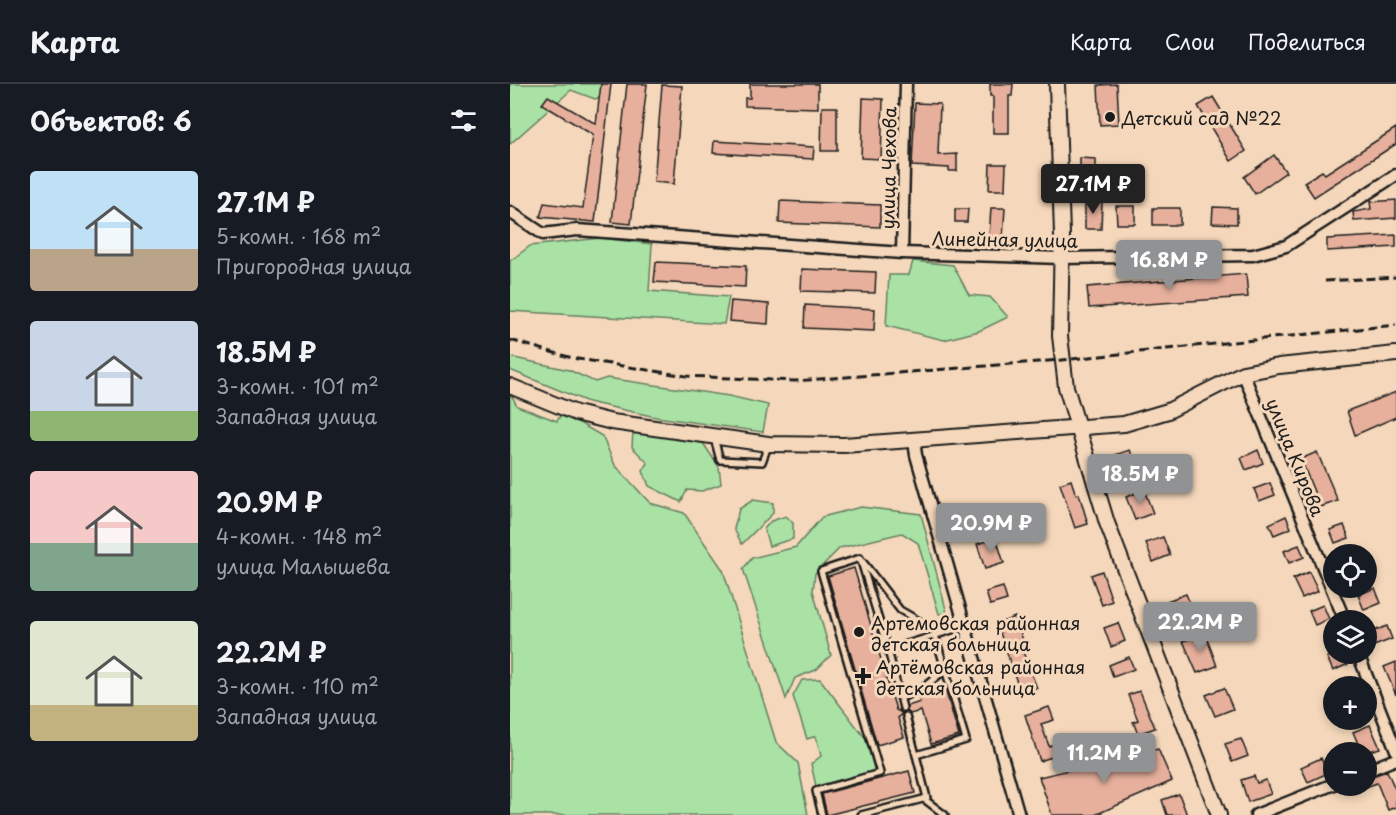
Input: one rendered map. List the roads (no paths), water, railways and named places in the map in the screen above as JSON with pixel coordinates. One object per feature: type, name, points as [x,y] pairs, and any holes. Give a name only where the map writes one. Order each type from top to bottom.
[{"type":"main road","points":[[1057,84],[1061,258],[1060,336],[1066,387],[1107,523],[1219,815]]},
{"type":"main road","points":[[510,386],[594,418],[714,438],[768,444],[844,445],[1124,424],[1168,411],[1244,374],[1279,366],[1396,354]]},
{"type":"street","name":"улица Чехова","points":[[902,253],[906,84]]},
{"type":"street","name":"Линейная улица","points":[[510,213],[543,234],[577,230],[902,253],[1061,258],[1253,255],[1286,246],[1396,175]]},
{"type":"street","name":"улица Кирова","points":[[1244,374],[1341,610]]},
{"type":"street","points":[[914,441],[964,626],[1019,815]]},
{"type":"street","points":[[1362,664],[1396,750]]},
{"type":"street","points":[[1377,767],[1396,759]]},
{"type":"street","points":[[1256,815],[1323,788]]},
{"type":"lane","points":[[714,438],[720,460],[762,462],[768,444]]},
{"type":"lane","points":[[860,558],[900,610],[938,634],[945,669],[966,740],[916,755]]},
{"type":"lane","points":[[860,558],[903,708]]},
{"type":"lane","points":[[822,815],[816,791],[880,773],[821,571],[860,558]]},
{"type":"lane","points":[[888,650],[964,626]]},
{"type":"lane","points":[[901,698],[920,690],[945,669]]},
{"type":"lane","points":[[861,815],[927,798],[906,716]]},
{"type":"lane","points":[[924,799],[945,815]]},
{"type":"railway","points":[[1325,281],[1396,277]]},
{"type":"railway","points":[[510,340],[572,358],[686,376],[795,381],[1062,360],[1396,325]]},
{"type":"place","name":"Детский сад №22","points":[[1110,117]]},
{"type":"place","name":"Артемовская районная детская больница","points":[[859,632]]},
{"type":"place","name":"Артёмовская районная детская больница","points":[[863,676]]}]
